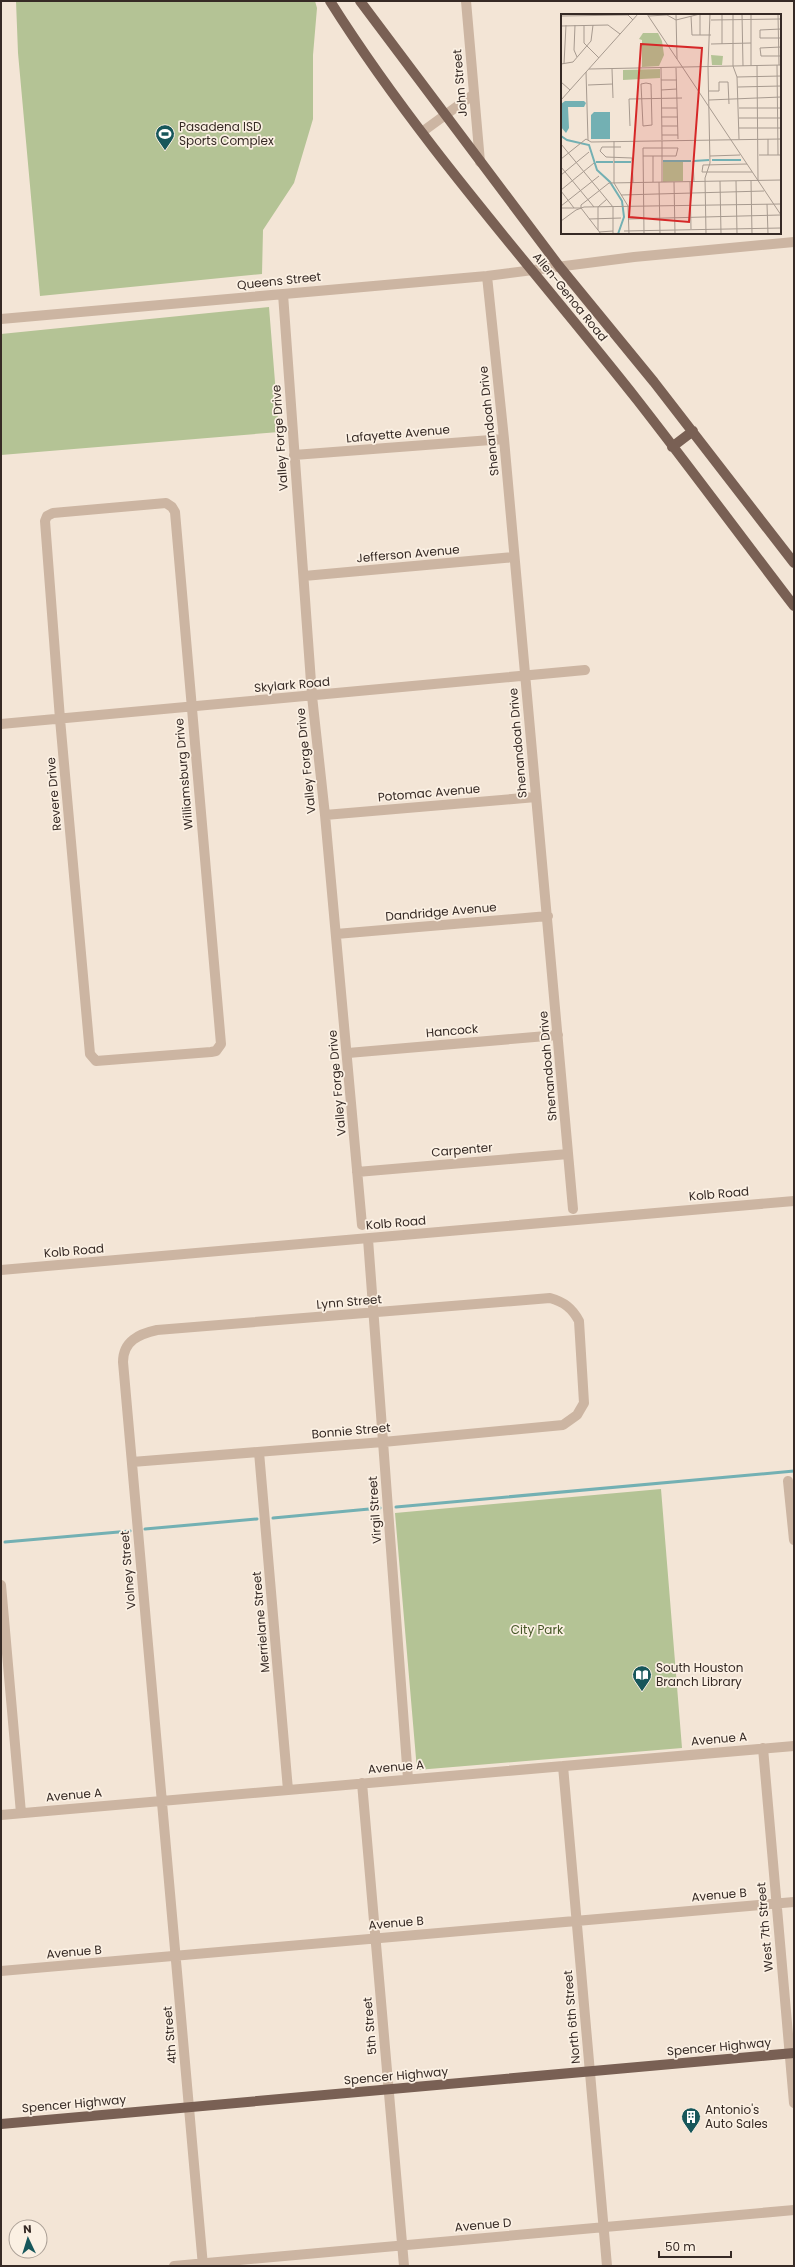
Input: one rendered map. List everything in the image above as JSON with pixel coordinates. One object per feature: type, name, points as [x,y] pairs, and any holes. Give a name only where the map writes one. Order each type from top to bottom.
[{"type":"main road","name":"Allen-Genoa Road","points":[[330,1],[359,47],[422,132],[532,271],[639,402],[794,606]]},
{"type":"main road","name":"Allen-Genoa Road","points":[[360,1],[559,266],[693,431],[794,563]]},
{"type":"main road","points":[[672,447],[693,431]]},
{"type":"main road","name":"Spencer Highway","points":[[1,2124],[792,2054]]},
{"type":"street","name":"John Street","points":[[466,1],[480,162]]},
{"type":"street","points":[[422,132],[474,94]]},
{"type":"street","name":"Queens Street","points":[[1,319],[487,276],[532,271],[559,266],[794,242]]},
{"type":"street","name":"Shenandoah Drive","points":[[487,276],[504,439],[524,676],[548,916],[573,1209]]},
{"type":"street","name":"Valley Forge Drive","points":[[283,294],[312,696],[348,1053],[362,1225]]},
{"type":"street","name":"Lafayette Avenue","points":[[294,455],[504,439]]},
{"type":"street","name":"Williamsburg Drive","points":[[108,508],[166,503],[172,507],[175,512],[221,1044],[216,1051],[164,1056]]},
{"type":"street","name":"Revere Drive","points":[[108,508],[54,513],[47,516],[45,521],[60,719],[90,1054],[96,1061],[101,1062],[164,1056]]},
{"type":"street","name":"Jefferson Avenue","points":[[304,576],[514,557]]},
{"type":"street","name":"Skylark Road","points":[[1,724],[585,670]]},
{"type":"street","name":"Potomac Avenue","points":[[325,815],[536,797]]},
{"type":"street","name":"Dandridge Avenue","points":[[336,934],[548,916]]},
{"type":"street","name":"Hancock","points":[[348,1053],[558,1035]]},
{"type":"street","name":"Carpenter","points":[[358,1172],[568,1154]]},
{"type":"street","name":"Kolb Road","points":[[1,1270],[794,1201]]},
{"type":"street","name":"Virgil Street","points":[[368,1239],[408,1779]]},
{"type":"street","name":"Lynn Street","points":[[132,1339],[157,1330],[550,1298],[567,1306],[574,1312],[579,1321],[584,1403],[578,1415],[572,1420]]},
{"type":"street","name":"Volney Street","points":[[132,1339],[126,1347],[123,1357],[163,1801]]},
{"type":"street","name":"Bonnie Street","points":[[132,1462],[383,1442],[554,1426],[572,1420]]},
{"type":"street","name":"Merrielane Street","points":[[259,1452],[288,1790]]},
{"type":"street","points":[[788,1481],[794,1540]]},
{"type":"street","points":[[1,1585],[21,1813]]},
{"type":"street","name":"Avenue A","points":[[1,1815],[794,1746]]},
{"type":"street","name":"West 7th Street","points":[[763,1748],[776,1903],[792,2054],[794,2103]]},
{"type":"street","name":"North 6th Street","points":[[563,1766],[607,2266]]},
{"type":"street","name":"5th Street","points":[[362,1783],[404,2266]]},
{"type":"street","name":"4th Street","points":[[163,1801],[203,2265]]},
{"type":"street","name":"Avenue B","points":[[1,1971],[794,1902]]},
{"type":"street","name":"Avenue D","points":[[174,2266],[203,2265],[794,2210]]},
{"type":"green space","name":"Pasadena ISD Sports Complex","points":[[16,1],[315,1],[317,8],[313,55],[313,119],[294,183],[263,230],[262,274],[40,296],[18,53]]},
{"type":"green space","points":[[269,307],[279,432],[1,455],[1,334]]},
{"type":"green space","name":"City Park","points":[[661,1489],[682,1748],[417,1770],[395,1513]]},
{"type":"waterway","points":[[396,1507],[794,1471]]},
{"type":"waterway","points":[[273,1518],[380,1508]]},
{"type":"waterway","points":[[145,1529],[257,1519]]},
{"type":"waterway","points":[[5,1542],[130,1531]]},
{"type":"place","name":"Pasadena ISD Sports Complex","points":[[165,151]]},
{"type":"place","name":"South Houston Branch Library","points":[[642,1692]]},
{"type":"place","name":"Antonio's Auto Sales","points":[[691,2134]]}]
